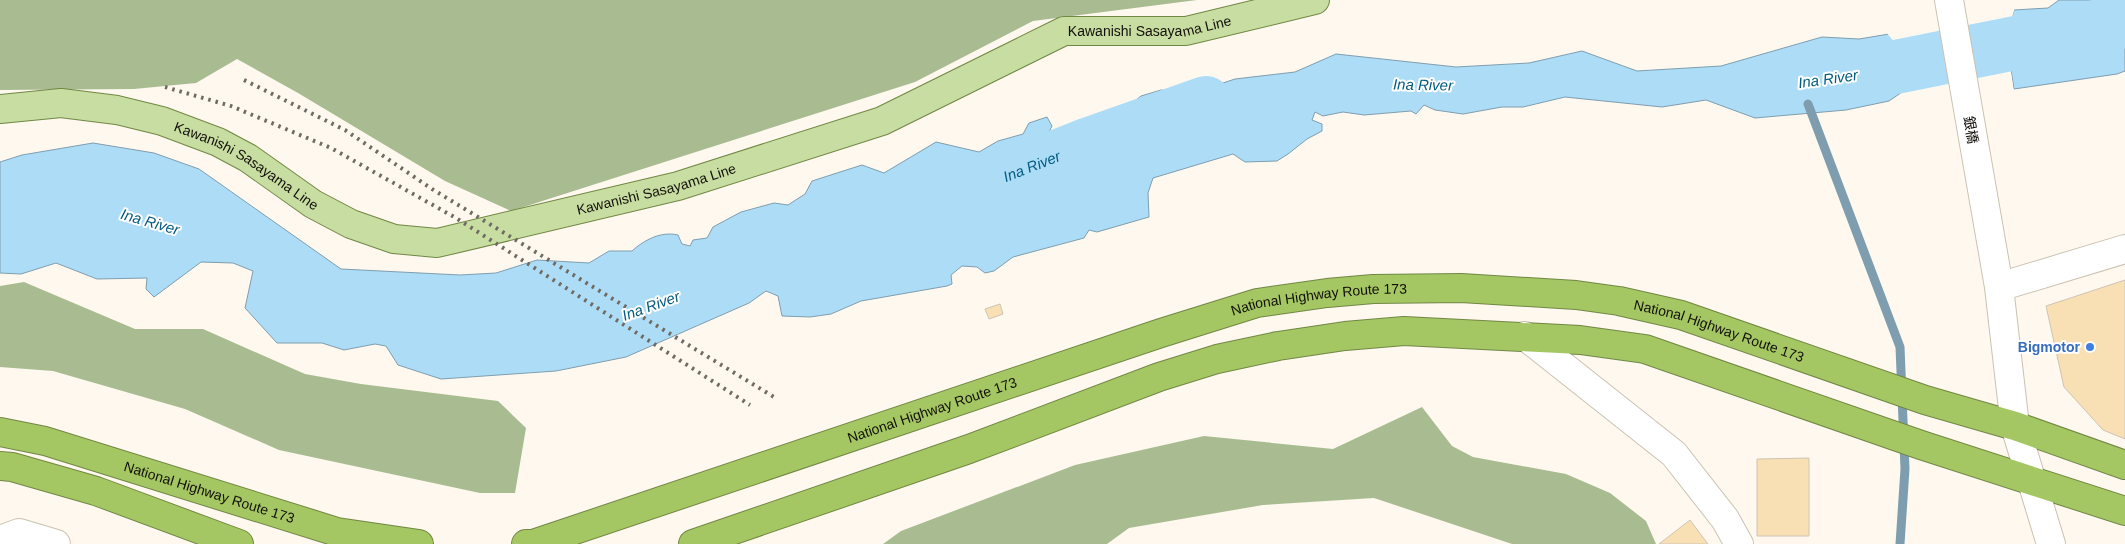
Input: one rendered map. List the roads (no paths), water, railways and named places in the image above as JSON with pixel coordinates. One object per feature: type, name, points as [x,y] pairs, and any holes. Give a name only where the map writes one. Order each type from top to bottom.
[{"type":"highway","name":"National Highway Route 173","points":[[526,544],[533,544],[1170,330],[1257,303],[1327,293],[1373,289],[1462,288],[1576,295],[1619,301],[1681,315],[1916,396],[2015,426],[2125,465]]},
{"type":"highway","points":[[693,544],[969,449],[1159,377],[1217,359],[1278,346],[1345,336],[1404,331],[1580,340],[1645,349],[1921,445],[2125,511]]},
{"type":"highway","name":"National Highway Route 173","points":[[0,432],[45,441],[337,532],[419,544]]},
{"type":"highway","points":[[0,466],[12,467],[96,491],[239,544]]},
{"type":"main road","name":"Kawanishi Sasayama Line","points":[[0,109],[61,103],[117,110],[162,122],[218,142],[248,158],[313,204],[351,224],[394,239],[437,243],[678,186],[882,121],[1064,31],[1186,31],[1316,0]]},
{"type":"street","name":"銀橋","points":[[1949,0],[1999,287],[2015,426],[2051,544]]},
{"type":"street","points":[[1999,287],[2125,249]]},
{"type":"street","points":[[1525,336],[1674,454],[1725,519],[1739,544]]},
{"type":"street","points":[[0,540],[18,533],[56,544]]},
{"type":"water","points":[[2059,0],[2125,0],[2125,71],[2117,74],[2014,89],[2006,39],[2014,10],[2048,8]]},
{"type":"water","points":[[1889,34],[1904,54],[1914,84],[1889,101],[1846,110],[1755,118],[1706,100],[1662,107],[1565,97],[1523,107],[1502,107],[1463,114],[1435,110],[1424,105],[1416,114],[1411,111],[1364,115],[1343,112],[1323,116],[1315,112],[1312,120],[1322,124],[1322,131],[1307,139],[1277,161],[1245,162],[1233,154],[1153,178],[1148,193],[1149,217],[1097,232],[1089,230],[1084,238],[1013,257],[994,271],[985,273],[977,267],[962,266],[951,275],[952,284],[947,286],[861,301],[831,314],[810,317],[782,316],[778,296],[766,291],[749,303],[626,357],[556,371],[441,379],[398,365],[386,346],[375,344],[344,350],[322,343],[277,343],[245,308],[253,271],[233,263],[201,262],[154,297],[146,289],[147,278],[97,279],[56,263],[21,274],[0,273],[0,162],[22,155],[93,143],[154,153],[199,169],[341,269],[460,275],[496,273],[537,260],[589,263],[609,251],[632,251],[647,240],[665,234],[678,235],[682,244],[690,246],[693,240],[707,238],[713,227],[741,212],[774,203],[788,205],[805,194],[812,181],[862,165],[884,173],[936,142],[979,152],[998,141],[1023,134],[1029,123],[1047,117],[1052,126],[1039,152],[1043,159],[1051,162],[1053,154],[1059,154],[1063,164],[1080,166],[1092,160],[1100,137],[1110,132],[1131,140],[1137,137],[1136,109],[1131,104],[1141,96],[1161,90],[1196,92],[1235,79],[1295,72],[1336,54],[1456,67],[1529,63],[1582,51],[1637,71],[1721,66],[1822,37],[1859,39]]},
{"type":"waterway","name":"Ina River","points":[[1836,79],[2125,21]]},
{"type":"waterway","name":"Ina River","points":[[978,188],[1084,146],[1206,103]]},
{"type":"waterway","points":[[1808,104],[1900,347],[1905,469],[1900,544]]},
{"type":"railway","points":[[244,80],[345,130],[432,189],[774,397]]},
{"type":"railway","points":[[165,87],[231,106],[331,148],[456,218],[750,405]]},
{"type":"place","name":"Bigmotor","points":[[2090,347]]}]
